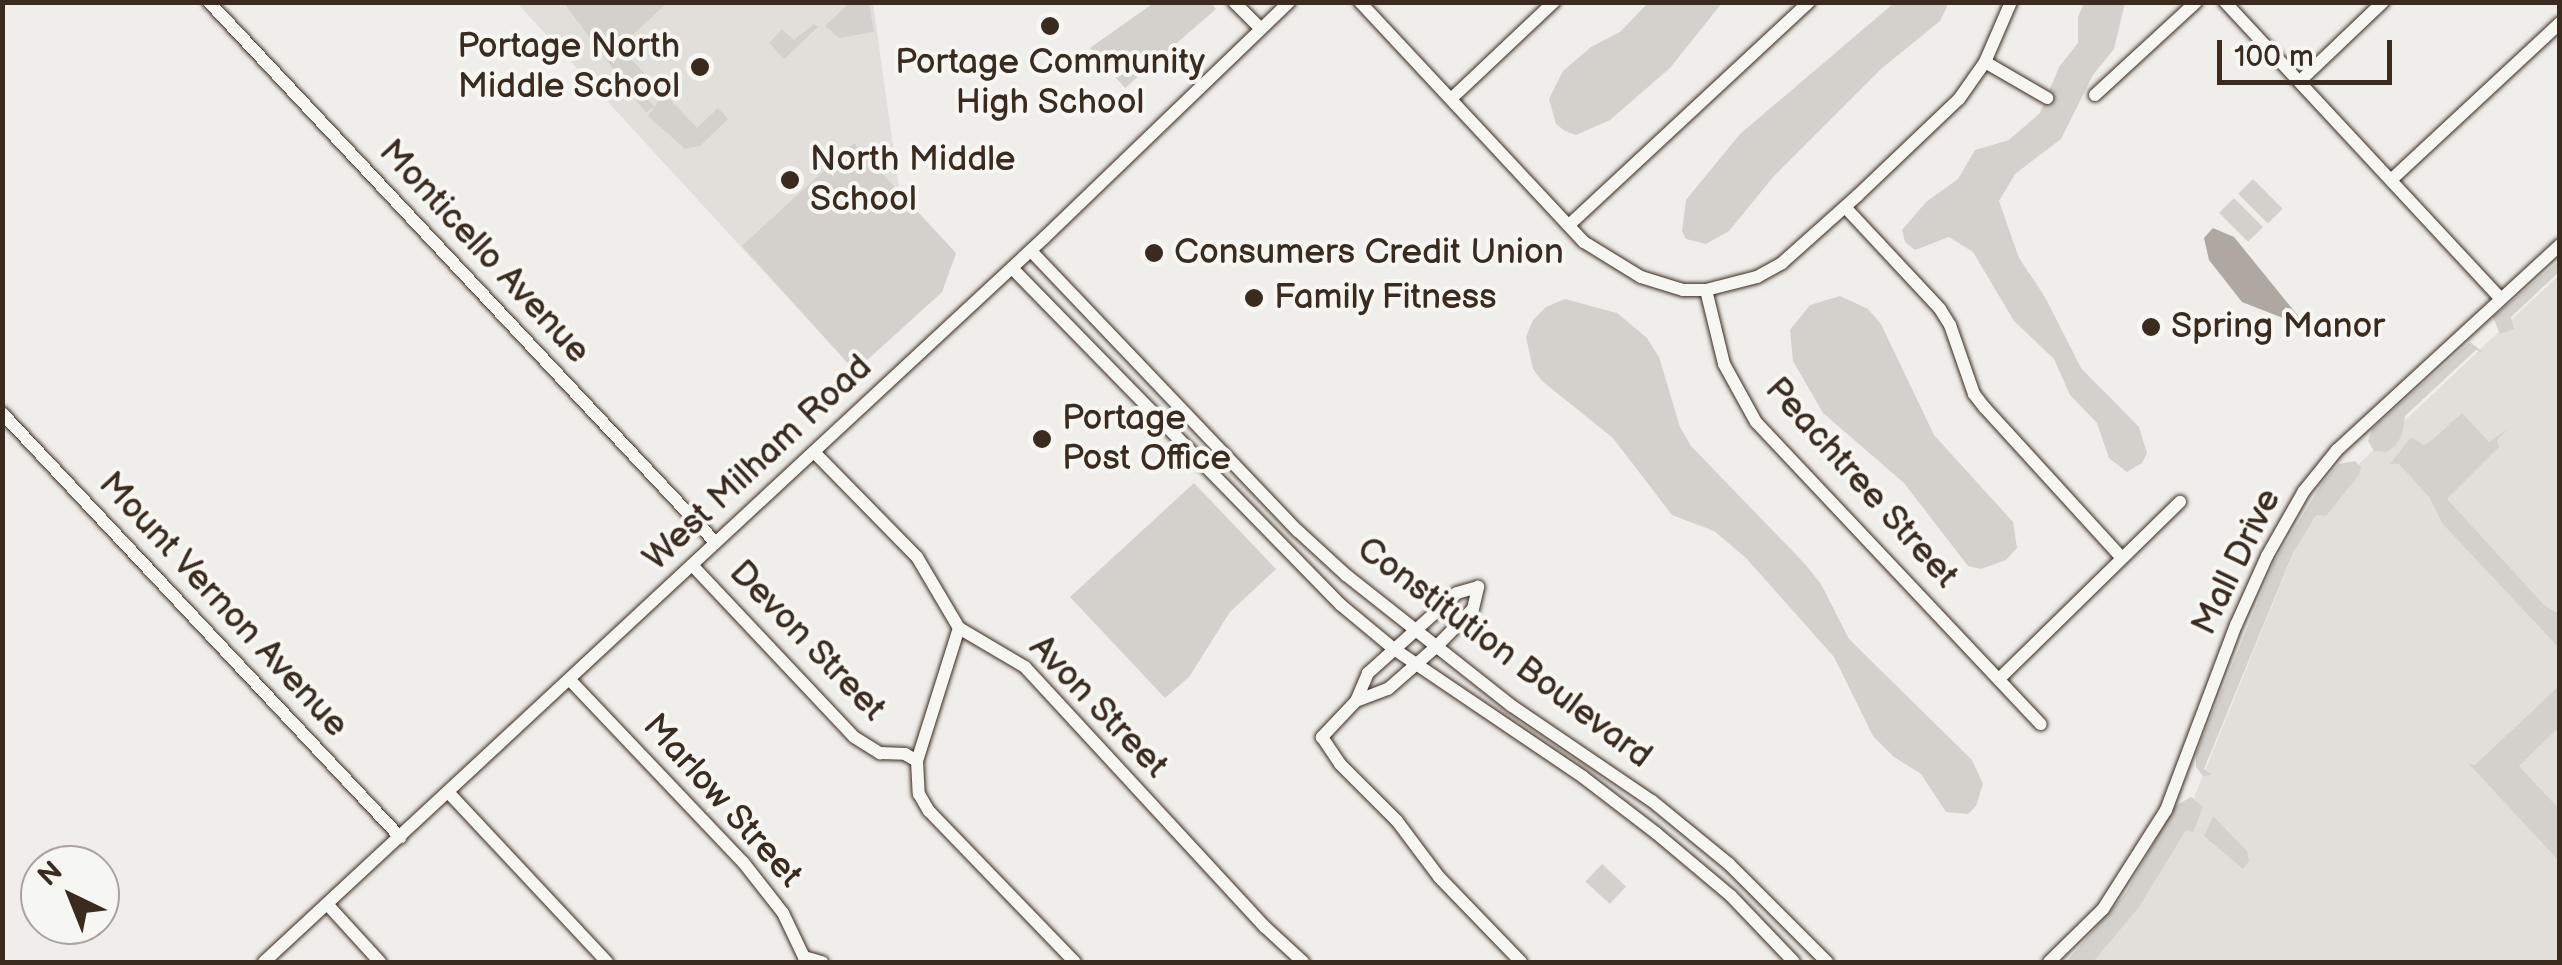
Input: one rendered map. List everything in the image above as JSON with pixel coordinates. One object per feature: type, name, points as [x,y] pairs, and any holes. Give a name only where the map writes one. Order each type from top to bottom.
[{"type":"street","name":"Monticello Avenue","points":[[209,2],[716,543]]},
{"type":"street","points":[[1234,2],[1262,29]]},
{"type":"street","name":"West Milham Road","points":[[264,962],[1012,268],[1289,2]]},
{"type":"street","points":[[1360,2],[1584,242],[1625,270],[1683,290],[1706,290],[1757,277],[1782,263],[1958,99],[1986,62],[2011,2]]},
{"type":"street","points":[[1452,98],[1554,2]]},
{"type":"street","points":[[1568,225],[1810,2]]},
{"type":"street","points":[[2096,95],[2196,2]]},
{"type":"street","points":[[2225,2],[2501,299]]},
{"type":"street","points":[[2300,81],[2383,2]]},
{"type":"street","points":[[2391,180],[2560,24]]},
{"type":"street","points":[[1986,62],[2047,98]]},
{"type":"street","points":[[1845,207],[1940,309],[1950,325],[1974,394],[1985,408],[2121,557]]},
{"type":"street","name":"Mall Drive","points":[[2049,962],[2103,909],[2166,810],[2236,625],[2267,556],[2304,490],[2338,450],[2560,245]]},
{"type":"street","name":"Constitution Boulevard","points":[[1031,250],[1298,531],[1415,631],[1512,706],[1652,802],[1729,864],[1826,962]]},
{"type":"street","name":"Constitution Boulevard","points":[[1012,268],[1340,605],[1394,649],[1583,777],[1656,833],[1731,896],[1794,962]]},
{"type":"street","name":"Peachtree Street","points":[[1706,290],[1724,364],[1756,422],[2041,724]]},
{"type":"street","name":"Mount Vernon Avenue","points":[[2,413],[400,837]]},
{"type":"street","name":"Avon Street","points":[[814,452],[916,556],[959,628],[1025,667],[1265,927],[1303,962]]},
{"type":"street","points":[[2000,678],[2180,502]]},
{"type":"street","name":"Devon Street","points":[[692,565],[854,737],[880,753],[905,754],[917,760]]},
{"type":"street","points":[[1356,701],[1377,696],[1436,647],[1473,609],[1478,586],[1457,594],[1368,673],[1356,701],[1322,738],[1340,764],[1397,821],[1439,876],[1521,962]]},
{"type":"street","points":[[959,628],[917,760],[919,794],[929,811],[1075,962]]},
{"type":"street","name":"Marlow Street","points":[[570,680],[742,862],[783,913],[798,960],[822,962]]},
{"type":"street","points":[[448,792],[607,962]]},
{"type":"street","points":[[327,904],[380,962]]},
{"type":"shaded area","points":[[850,2],[869,3],[874,32],[839,38],[825,26]]},
{"type":"shaded area","points":[[1155,2],[1211,3],[1216,9],[1125,88],[1090,48]]},
{"type":"shaded area","points":[[1649,2],[1722,3],[1670,68],[1610,120],[1576,135],[1565,131],[1556,124],[1549,99],[1563,71],[1591,47],[1620,32]]},
{"type":"shaded area","name":"North Middle School","points":[[517,3],[873,3],[900,196],[956,253],[942,292],[855,371]]},
{"type":"shaded area","points":[[564,3],[667,3],[620,47],[656,86],[645,97],[654,106],[646,113]]},
{"type":"shaded area","points":[[1894,3],[1946,3],[1947,7],[1940,21],[1881,69],[1774,176],[1729,231],[1706,244],[1686,239],[1682,231],[1686,200],[1740,134]]},
{"type":"shaded area","points":[[2084,3],[2125,3],[2114,49],[2093,75],[2061,139],[2015,174],[1999,201],[2019,258],[2045,297],[2081,368],[2139,427],[2147,453],[2142,463],[2127,472],[2109,458],[2097,423],[2070,395],[2054,359],[2014,321],[1973,252],[1949,237],[1915,250],[1905,242],[1902,230],[1926,202],[1958,179],[1975,150],[2009,140],[2040,113],[2059,67],[2078,43],[2078,17]]},
{"type":"shaded area","points":[[814,24],[818,27],[784,59],[769,43],[782,29],[794,40]]},
{"type":"shaded area","points":[[664,93],[697,128],[718,108],[728,119],[700,146],[685,149],[648,116]]},
{"type":"shaded area","points":[[854,143],[956,253],[942,292],[855,371],[742,246]]},
{"type":"shaded area","points":[[2253,179],[2283,209],[2268,224],[2238,194]]},
{"type":"shaded area","points":[[2234,198],[2263,227],[2248,242],[2219,213]]},
{"type":"shaded area","points":[[2213,228],[2234,237],[2308,328],[2242,302],[2209,260],[2204,238]]},
{"type":"shaded area","points":[[2559,261],[2559,272],[2511,317],[2514,329],[2500,334],[2493,317]]},
{"type":"shaded area","points":[[2559,275],[2559,962],[2084,962],[2180,832],[2306,522],[2344,478]]},
{"type":"shaded area","points":[[1840,296],[1868,309],[1881,324],[1934,435],[2013,522],[2017,548],[2006,560],[1981,569],[1968,566],[1904,483],[1823,413],[1793,361],[1790,330],[1810,305]]},
{"type":"shaded area","points":[[1565,299],[1617,313],[1647,338],[1659,357],[1680,427],[1691,446],[1805,564],[1821,584],[1849,639],[1972,760],[1983,784],[1976,806],[1968,814],[1946,812],[1921,774],[1894,757],[1873,736],[1834,657],[1746,558],[1714,531],[1672,515],[1613,438],[1542,381],[1533,369],[1526,337],[1533,320],[1546,307]]},
{"type":"shaded area","points":[[2470,342],[2484,353],[2476,350],[2405,416],[2402,435],[2395,446],[2386,452],[2374,451],[2368,441],[2372,429]]},
{"type":"shaded area","points":[[2462,413],[2489,442],[2508,429],[2497,440],[2499,447],[2447,499],[2544,605],[2559,614],[2559,648],[2442,523],[2430,498],[2399,464],[2390,464],[2411,437],[2423,445],[2430,442]]},
{"type":"shaded area","points":[[2355,461],[2361,468],[2359,475],[2326,516],[2316,515],[2293,553],[2204,769],[2212,775],[2203,776],[2196,767],[2196,754],[2274,562],[2323,482],[2339,464]]},
{"type":"shaded area","points":[[1194,483],[1276,569],[1230,612],[1189,677],[1165,698],[1070,597]]},
{"type":"shaded area","points":[[2559,686],[2559,732],[2556,730],[2519,766],[2559,809],[2559,861],[2469,764],[2475,765]]},
{"type":"shaded area","points":[[2191,797],[2203,807],[2193,832],[2186,830],[2139,907],[2093,962],[2066,962],[2125,894],[2175,806]]},
{"type":"shaded area","points":[[2213,816],[2247,851],[2249,861],[2243,869],[2204,836]]},
{"type":"shaded area","points":[[1602,864],[1626,887],[1610,904],[1586,882]]},
{"type":"place","name":"Portage Community High School","points":[[1050,26]]},
{"type":"place","name":"Portage North Middle School","points":[[700,67]]},
{"type":"place","name":"North Middle School","points":[[790,180]]},
{"type":"place","name":"Consumers Credit Union","points":[[1154,253]]},
{"type":"place","name":"Family Fitness","points":[[1254,298]]},
{"type":"place","name":"Spring Manor","points":[[2151,327]]},
{"type":"place","name":"Portage Post Office","points":[[1042,439]]}]
